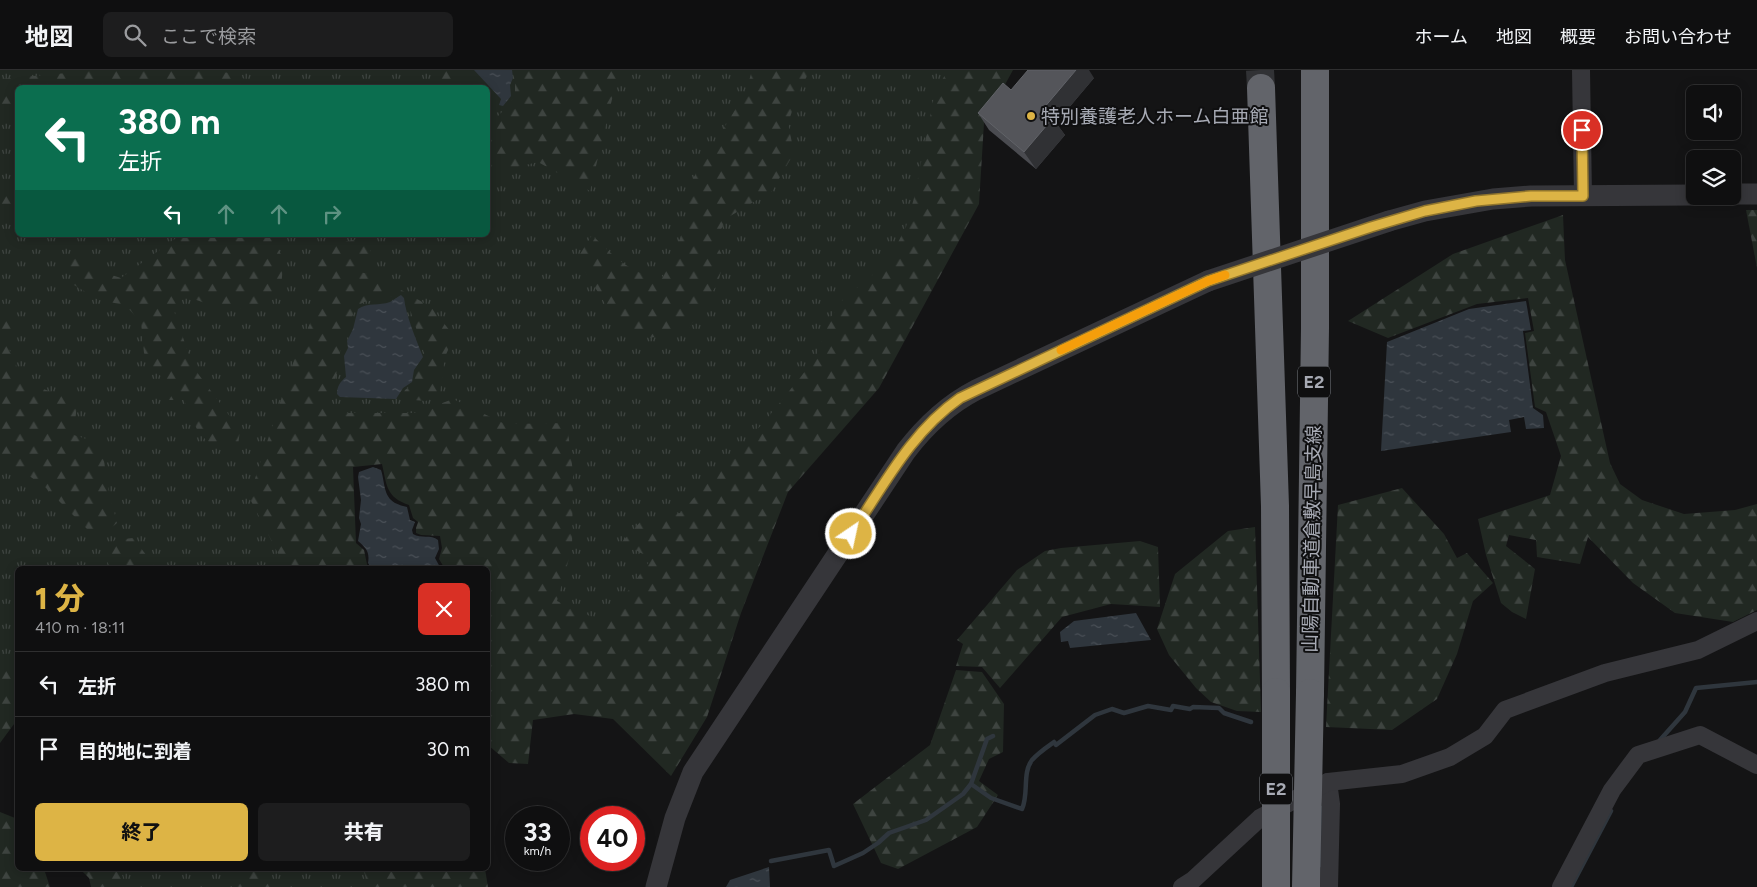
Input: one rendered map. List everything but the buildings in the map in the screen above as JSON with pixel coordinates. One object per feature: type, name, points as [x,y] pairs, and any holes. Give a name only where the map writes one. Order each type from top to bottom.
[{"type":"highway","name":"山陽自動車道倉敷早島支線","points":[[1306,887],[1315,328],[1315,70]]},
{"type":"highway","name":"山陽自動車道倉敷早島支線","points":[[1261,88],[1275,506],[1276,887]]},
{"type":"street","points":[[1581,70],[1583,196]]},
{"type":"street","points":[[1741,194],[1757,194]]},
{"type":"street","points":[[656,887],[675,818],[694,772],[906,451],[919,434],[947,408],[976,390],[1208,281],[1389,221],[1425,211],[1493,199],[1686,195]]},
{"type":"street","points":[[1182,887],[1193,880],[1260,818],[1328,782],[1402,774],[1450,757],[1484,736],[1505,710],[1604,673],[1698,650],[1757,621]]},
{"type":"street","points":[[1560,887],[1612,790],[1638,755],[1700,735],[1757,766]]},
{"type":"street","points":[[1328,782],[1331,804],[1329,887]]},
{"type":"green space","points":[[0,70],[954,70],[912,224],[898,255],[820,361],[606,628],[550,600],[506,429],[421,418],[331,417],[294,566],[15,566],[15,676],[0,657]]},
{"type":"green space","points":[[100,70],[203,70],[231,73],[258,85],[15,85],[15,114],[0,112],[0,79]]},
{"type":"green space","points":[[435,70],[462,70],[473,85],[446,85],[436,77]]},
{"type":"green space","points":[[515,70],[619,70],[590,191],[538,162],[490,174],[490,124],[515,96]]},
{"type":"green space","points":[[752,70],[810,70],[798,94],[788,123],[794,153],[772,191],[727,218],[715,241],[724,259],[718,283],[687,331],[649,338],[620,327],[577,259],[592,235],[631,268],[640,273],[662,278],[688,221],[689,185],[746,92]]},
{"type":"green space","points":[[948,70],[1013,70],[984,123],[979,204],[879,388],[788,492],[741,613],[707,717],[671,776],[613,719],[574,714],[533,720],[528,764],[509,763],[490,747],[490,566],[443,566],[439,559],[442,548],[440,536],[416,533],[418,522],[413,518],[409,505],[401,502],[389,490],[382,464],[353,467],[356,543],[364,550],[367,566],[284,566],[249,497],[295,357],[317,308],[317,247],[369,237],[371,255],[359,272],[375,275],[431,307],[454,336],[445,357],[440,392],[426,401],[401,399],[405,390],[413,384],[417,371],[426,359],[407,300],[401,293],[364,302],[356,307],[342,343],[334,386],[326,393],[335,413],[416,413],[453,399],[505,424],[567,423],[573,473],[572,548],[557,601],[605,623],[651,559],[622,542],[642,520],[680,513],[765,421],[815,359],[831,317],[846,295],[867,281],[893,252],[906,227],[914,198],[935,92]]},
{"type":"green space","points":[[0,188],[15,188],[15,212],[0,212]]},
{"type":"green space","points":[[1746,210],[1757,210],[1757,268]]},
{"type":"green space","points":[[1563,215],[1565,260],[1610,463],[1620,484],[1642,500],[1684,514],[1735,510],[1757,504],[1757,610],[1733,622],[1675,613],[1633,583],[1588,537],[1580,564],[1537,557],[1536,540],[1509,535],[1506,546],[1535,569],[1526,619],[1512,612],[1501,603],[1486,555],[1478,519],[1550,495],[1561,456],[1546,412],[1535,407],[1525,333],[1534,331],[1528,298],[1477,304],[1388,338],[1348,321],[1453,254]]},
{"type":"green space","points":[[178,237],[273,237],[283,259],[281,294],[249,309],[221,309],[183,295],[174,311],[193,367],[240,430],[238,446],[214,446],[199,434],[184,400],[168,400],[162,391],[166,380],[153,370],[144,353],[141,322],[125,305],[99,300],[74,285],[68,263],[80,255],[102,272],[121,278]]},
{"type":"green space","points":[[0,304],[12,315],[9,349],[23,381],[77,402],[74,435],[102,444],[107,484],[117,523],[103,533],[96,534],[88,530],[43,485],[0,457],[0,417],[3,416],[0,406]]},
{"type":"green space","points":[[1402,488],[1444,534],[1457,558],[1467,553],[1493,583],[1473,601],[1457,654],[1437,699],[1392,730],[1326,727],[1338,505]]},
{"type":"green space","points":[[1255,527],[1261,712],[1237,711],[1211,702],[1196,688],[1169,655],[1157,629],[1175,574],[1228,531]]},
{"type":"green space","points":[[133,538],[155,566],[109,566],[105,553],[115,540]]},
{"type":"green space","points":[[1140,541],[1158,547],[1160,607],[1111,604],[1062,617],[1000,688],[982,667],[956,666],[963,644],[957,640],[1017,570],[1045,551]]},
{"type":"green space","points":[[0,653],[15,657],[15,723],[0,743]]},
{"type":"green space","points":[[956,670],[982,672],[1004,704],[1003,752],[989,759],[979,781],[998,795],[977,827],[898,869],[881,863],[853,804],[930,745]]},
{"type":"green space","points":[[0,812],[15,818],[15,871],[45,871],[50,887],[0,887]]},
{"type":"green space","points":[[82,871],[121,871],[126,887],[91,887],[89,878]]},
{"type":"green space","points":[[113,871],[369,871],[374,887],[118,887]]},
{"type":"green space","points":[[232,871],[268,871],[267,879],[274,887],[236,887]]},
{"type":"green space","points":[[364,871],[485,871],[488,887],[369,887]]},
{"type":"water","points":[[474,70],[512,70],[511,96],[503,106],[499,105],[501,99]]},
{"type":"water","points":[[401,295],[404,298],[409,320],[423,357],[414,370],[412,382],[403,388],[396,399],[340,397],[337,391],[339,384],[346,377],[344,356],[348,348],[347,341],[353,329],[358,309],[390,302]]},
{"type":"water","points":[[1526,301],[1531,330],[1523,331],[1533,408],[1543,415],[1544,428],[1526,429],[1524,417],[1509,420],[1511,432],[1381,451],[1387,342],[1469,309]]},
{"type":"water","points":[[373,467],[381,470],[388,497],[396,504],[407,507],[410,520],[415,522],[412,530],[413,534],[432,537],[438,540],[439,549],[435,558],[439,566],[370,566],[367,551],[358,541],[361,524],[359,518],[361,500],[359,472]]},
{"type":"water","points":[[1136,613],[1151,640],[1070,648],[1068,641],[1061,642],[1060,632],[1074,621]]},
{"type":"water","points":[[769,867],[770,887],[726,887],[730,880]]},
{"type":"waterway","points":[[1660,740],[1685,712],[1696,688],[1757,682]]},
{"type":"waterway","points":[[971,784],[991,798],[1022,809],[1027,771],[1032,760],[1048,746],[1054,742],[1056,745],[1095,715],[1112,709],[1124,713],[1148,706],[1171,710],[1173,706],[1190,709],[1193,707],[1219,708],[1224,713],[1251,722]]},
{"type":"waterway","points":[[771,861],[829,850],[834,866],[863,853],[889,833],[926,820],[963,794],[971,784],[987,739],[993,736]]},
{"type":"waterway","points":[[1321,865],[1322,808]]},
{"type":"waterway","points":[[1571,887],[1611,811]]},
{"type":"tunnel","points":[[1260,70],[1261,88]]},
{"type":"slow traffic","points":[[1061,350],[1208,281],[1225,275]]},
{"type":"place","name":"特別養護老人ホーム白亜館","points":[[1031,116]]},
{"type":"route","points":[[851,534],[919,434],[932,420],[960,398],[1208,281],[1371,227],[1425,211],[1476,201],[1531,196],[1583,196],[1582,130]]}]
